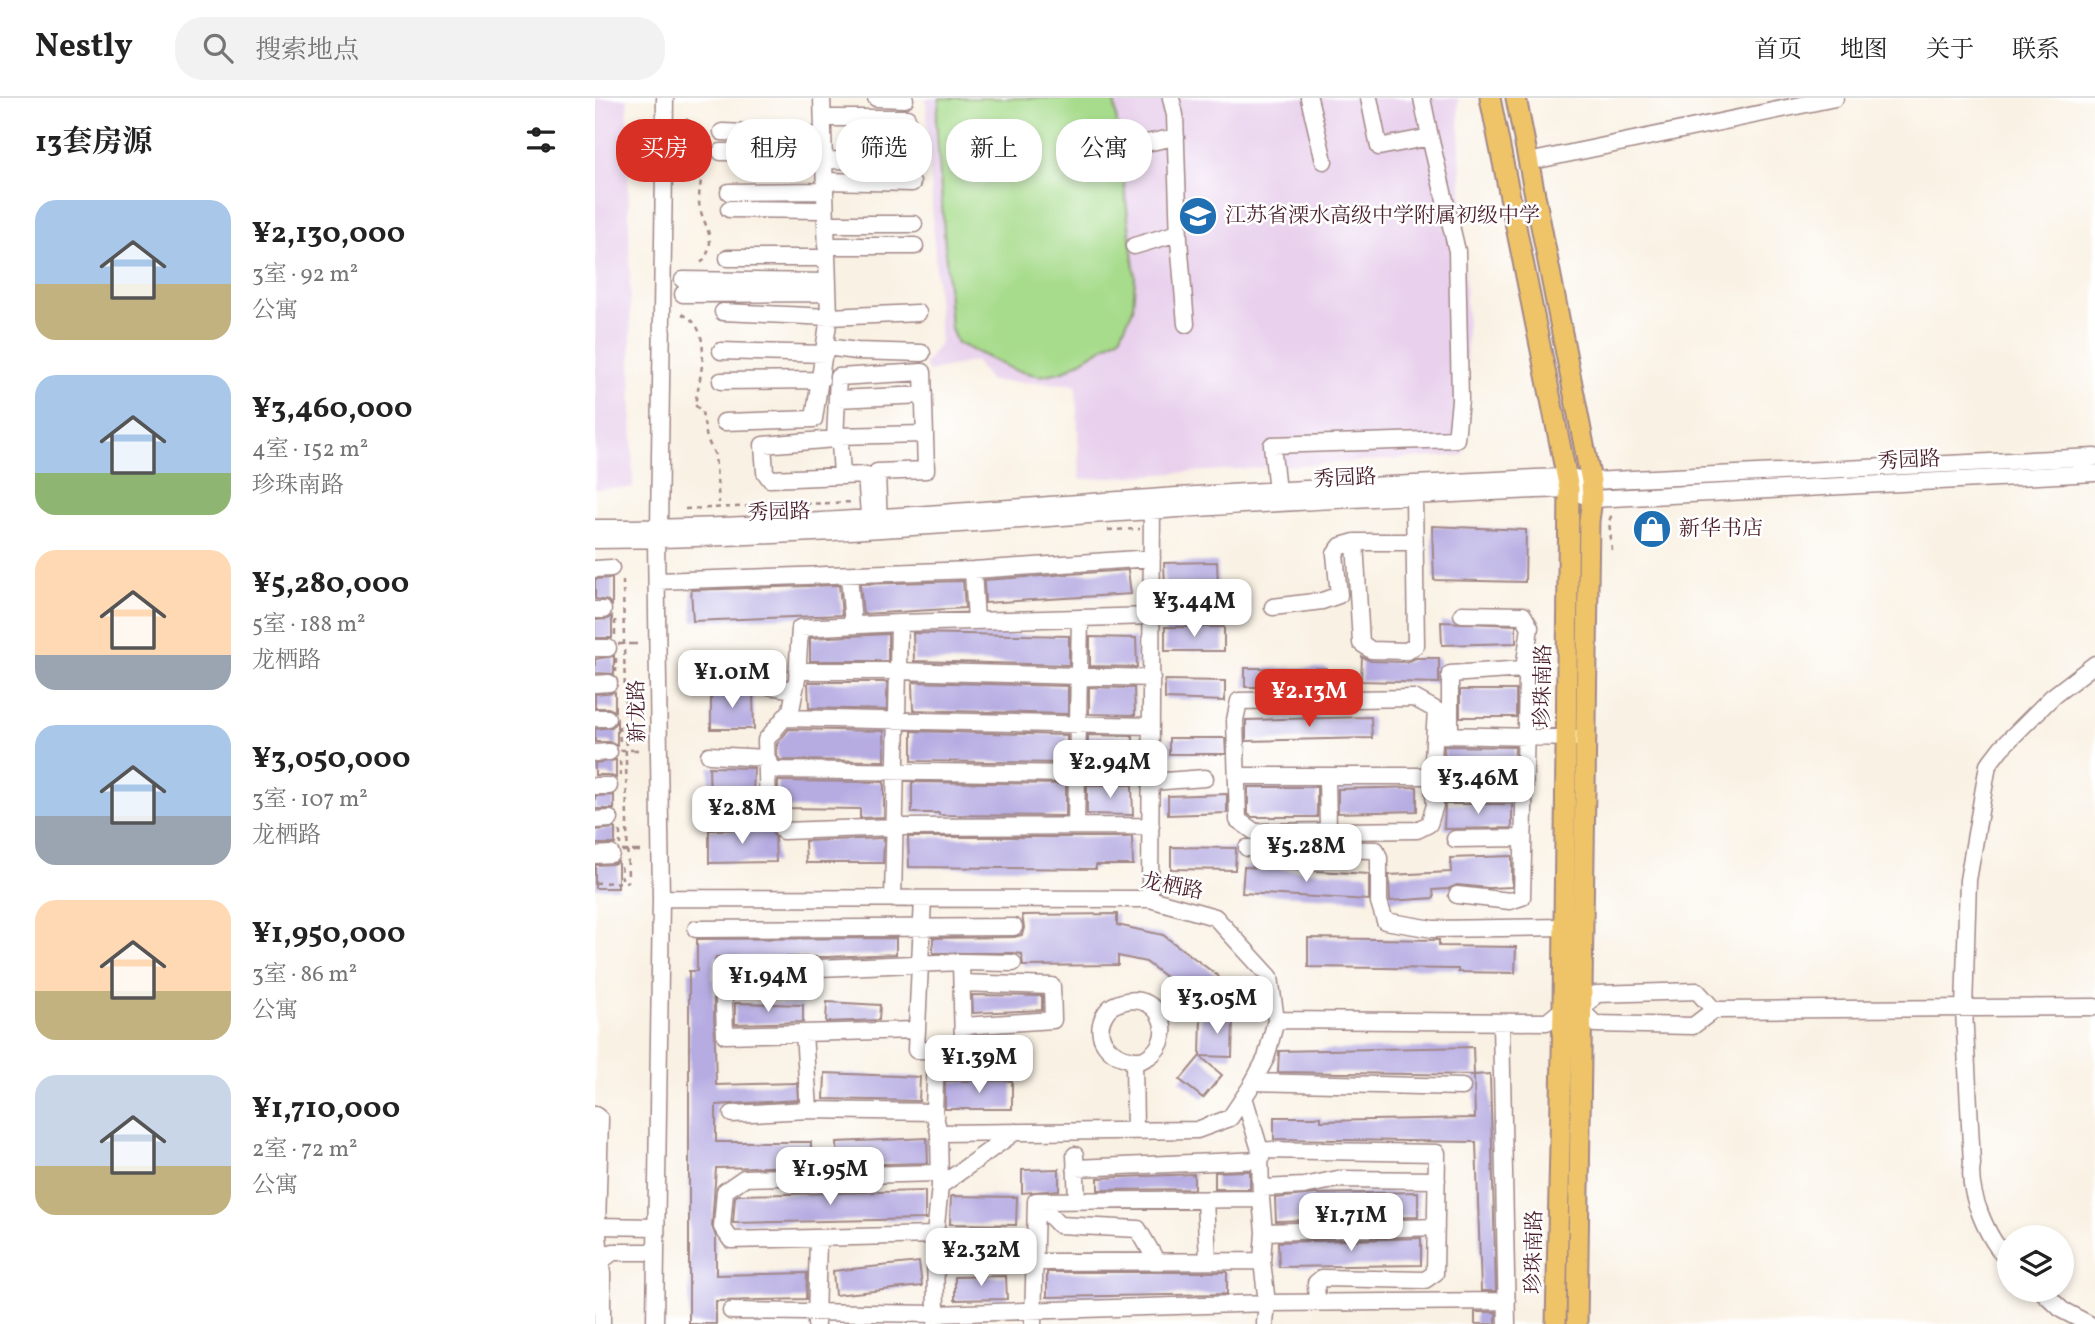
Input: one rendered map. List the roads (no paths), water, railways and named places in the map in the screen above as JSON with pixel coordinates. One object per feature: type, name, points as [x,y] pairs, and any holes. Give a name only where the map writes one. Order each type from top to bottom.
[{"type":"main road","name":"珍珠南路","points":[[1490,98],[1568,483],[1576,738],[1573,1010],[1577,1324]]},
{"type":"main road","name":"珍珠南路","points":[[1516,98],[1591,490],[1564,927],[1573,1010],[1556,1324]]},
{"type":"street","name":"新龙路","points":[[655,1324],[661,898],[657,534],[665,98]]},
{"type":"street","points":[[724,422],[814,419],[829,317],[822,98]]},
{"type":"street","points":[[876,98],[905,99]]},
{"type":"street","points":[[1171,98],[1175,115],[1178,233],[1186,324]]},
{"type":"street","points":[[1369,98],[1379,147],[1430,137]]},
{"type":"street","points":[[1277,491],[1272,445],[1456,439],[1459,400],[1457,251],[1422,98]]},
{"type":"street","points":[[1528,162],[1835,98]]},
{"type":"street","points":[[1313,99],[1324,161]]},
{"type":"street","points":[[823,118],[907,118]]},
{"type":"street","points":[[722,132],[836,151]]},
{"type":"street","points":[[1152,142],[1176,137]]},
{"type":"street","points":[[721,152],[824,149]]},
{"type":"street","points":[[729,192],[912,183]]},
{"type":"street","points":[[729,209],[914,224]]},
{"type":"street","points":[[1134,246],[1178,233]]},
{"type":"street","points":[[728,258],[915,246]]},
{"type":"street","points":[[686,281],[827,288]]},
{"type":"street","points":[[723,312],[829,317],[918,313]]},
{"type":"street","points":[[721,351],[922,353]]},
{"type":"street","points":[[842,476],[840,442],[835,437],[838,377],[923,372],[926,470],[877,472],[873,495],[874,524]]},
{"type":"street","points":[[721,381],[821,380]]},
{"type":"street","points":[[837,398],[924,395]]},
{"type":"street","points":[[873,495],[866,475],[770,478],[765,472],[763,444],[835,437],[925,433]]},
{"type":"street","name":"秀园路","points":[[1591,490],[2095,457]]},
{"type":"street","name":"秀园路","points":[[595,540],[657,534],[874,524],[1152,499],[1277,491],[1568,483],[1591,490],[2095,473]]},
{"type":"street","name":"秀园路","points":[[1152,499],[1413,496],[1568,483]]},
{"type":"street","points":[[1355,542],[1361,643],[1371,650],[1407,651],[1416,645],[1413,496]]},
{"type":"street","points":[[1150,899],[1152,499]]},
{"type":"street","name":"秀园路","points":[[595,528],[657,534]]},
{"type":"street","points":[[1273,607],[1322,601],[1339,595],[1335,554],[1341,546],[1355,542],[1414,542]]},
{"type":"street","points":[[657,581],[973,570],[1152,558]]},
{"type":"street","points":[[973,570],[976,621]]},
{"type":"street","points":[[849,575],[853,625]]},
{"type":"street","points":[[1457,895],[1510,901],[1523,897],[1527,679],[1524,669],[1530,627],[1523,615],[1462,614]]},
{"type":"street","points":[[1151,826],[895,827],[783,831],[768,807],[766,740],[791,710],[800,628],[1152,616]]},
{"type":"street","points":[[1076,827],[1080,618]]},
{"type":"street","points":[[893,899],[899,623]]},
{"type":"street","points":[[1997,1249],[1974,1196],[1970,1176],[1972,1164],[1964,1010],[1968,880],[1988,765],[2001,748],[2053,696],[2095,664]]},
{"type":"street","points":[[1443,735],[1436,710],[1413,698],[1239,701],[1235,720],[1238,820],[1255,832],[1417,830],[1429,824],[1435,805],[1432,776],[1443,735],[1450,674],[1524,669]]},
{"type":"street","points":[[797,671],[1151,678]]},
{"type":"street","points":[[712,677],[795,690]]},
{"type":"street","points":[[784,718],[1151,726]]},
{"type":"street","points":[[1443,735],[1576,738]]},
{"type":"street","points":[[709,755],[766,758]]},
{"type":"street","points":[[766,758],[774,771],[1205,778]]},
{"type":"street","points":[[1238,776],[1432,776]]},
{"type":"street","points":[[1327,776],[1328,831]]},
{"type":"street","points":[[1473,789],[1524,788]]},
{"type":"street","points":[[715,812],[768,807]]},
{"type":"street","points":[[1455,839],[1523,838]]},
{"type":"street","points":[[1247,848],[1376,850],[1379,858],[1379,902],[1385,921],[1433,929],[1564,927]]},
{"type":"street","name":"龙栖路","points":[[661,898],[1150,899],[1215,917],[1270,977],[1276,1020]]},
{"type":"street","points":[[923,899],[916,1050],[959,1051],[963,1043],[961,962]]},
{"type":"street","points":[[696,929],[1014,927]]},
{"type":"street","points":[[917,1030],[725,1035],[723,972],[961,962],[1013,963]]},
{"type":"street","points":[[962,983],[1052,986],[1053,1020],[963,1026]]},
{"type":"street","points":[[939,1133],[1197,1130],[1230,1118],[1266,1058],[1276,1020],[1547,1022],[1573,1010],[1596,994],[1697,992],[1714,1010]]},
{"type":"street","points":[[1573,1010],[1595,1024],[1693,1026],[1714,1010],[2095,1007]]},
{"type":"street","points":[[1501,1022],[1507,1324]]},
{"type":"street","points":[[804,1033],[809,1111]]},
{"type":"street","points":[[936,1050],[934,1112],[939,1133],[935,1236],[936,1319]]},
{"type":"street","points":[[1134,1060],[1135,1130]]},
{"type":"street","points":[[1253,1082],[1462,1087]]},
{"type":"street","points":[[1244,1097],[1261,1155],[1264,1232],[1262,1261],[1267,1303],[1265,1324]]},
{"type":"street","points":[[732,1114],[809,1111],[934,1112]]},
{"type":"street","points":[[597,1124],[601,1324]]},
{"type":"street","points":[[935,1236],[731,1240],[722,1227],[725,1191],[744,1178],[939,1180],[1015,1132]]},
{"type":"street","points":[[1077,1201],[1075,1161],[1437,1153],[1435,1273],[1425,1280],[1322,1278],[1317,1283],[1317,1302]]},
{"type":"street","points":[[1036,1201],[1205,1200],[1338,1179],[1437,1180]]},
{"type":"street","points":[[1205,1200],[1208,1260]]},
{"type":"street","points":[[1033,1318],[1036,1201]]},
{"type":"street","points":[[1036,1201],[1059,1225],[1138,1229],[1156,1260]]},
{"type":"street","points":[[597,1226],[656,1227]]},
{"type":"street","points":[[1264,1232],[1436,1227]]},
{"type":"street","points":[[816,1318],[818,1238]]},
{"type":"street","points":[[598,1251],[656,1252]]},
{"type":"street","points":[[1035,1262],[1262,1261]]},
{"type":"street","points":[[731,1311],[816,1318],[1033,1318],[1267,1303],[1507,1301]]},
{"type":"street","points":[[2054,1302],[2062,1310],[2089,1324]]},
{"type":"place","name":"江苏省溧水高级中学附属初级中学","points":[[1198,216]]},
{"type":"place","name":"新华书店","points":[[1652,529]]}]
